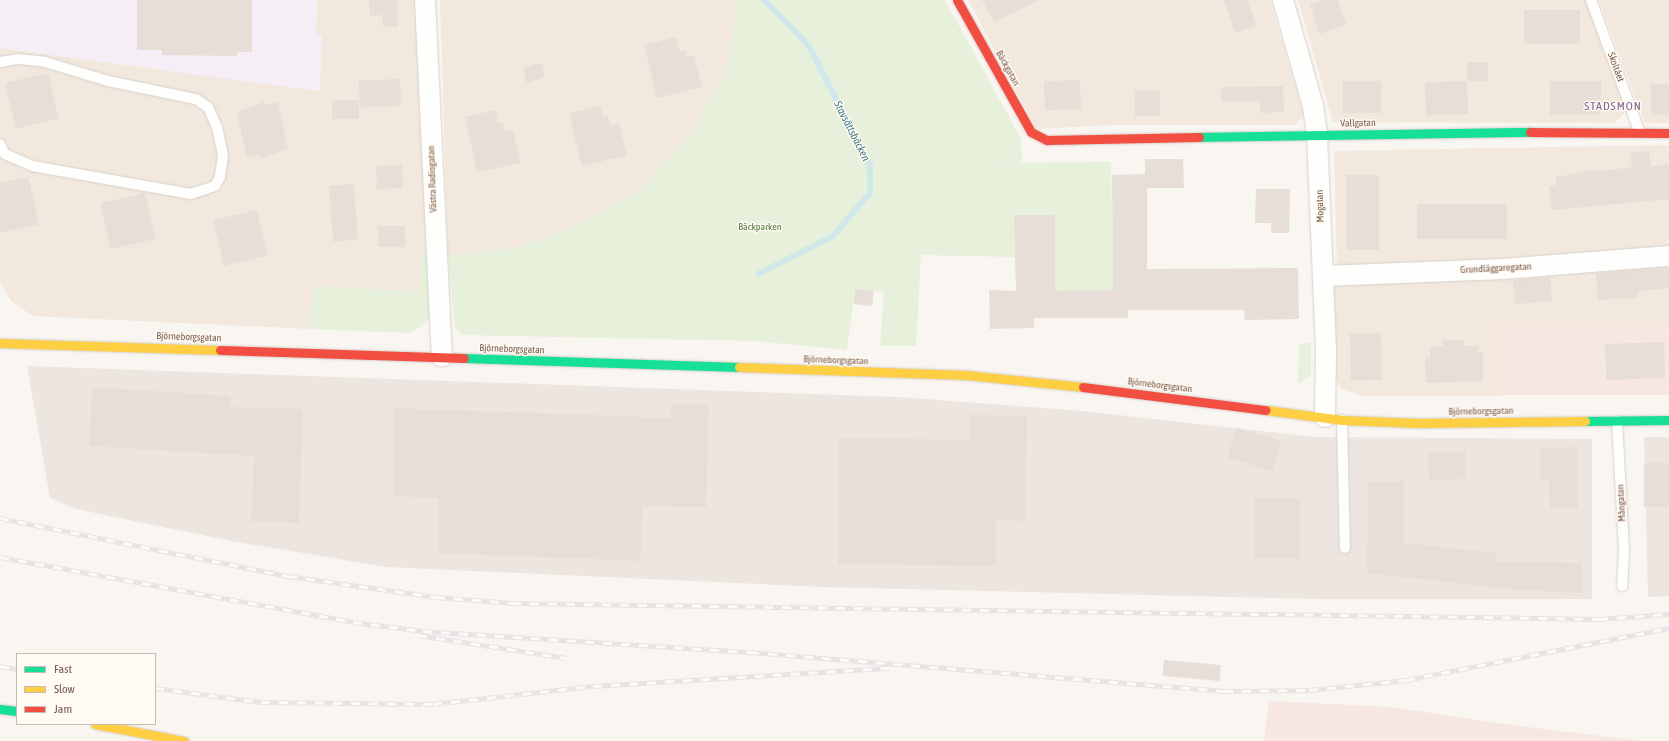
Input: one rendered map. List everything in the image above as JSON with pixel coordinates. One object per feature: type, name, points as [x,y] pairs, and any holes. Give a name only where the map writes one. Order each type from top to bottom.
[{"type":"main road","name":"Bäckgatan","points":[[957,0],[1031,132],[1046,140]]},
{"type":"main road","name":"Vallgatan","points":[[1046,140],[1317,135],[1669,133]]},
{"type":"main road","name":"Björneborgsgatan","points":[[0,343],[967,375],[1155,395],[1334,419],[1419,423],[1669,420]]},
{"type":"main road","points":[[0,709],[16,711]]},
{"type":"main road","points":[[100,725],[184,741]]},
{"type":"street","name":"Västra Radiogatan","points":[[425,0],[442,357]]},
{"type":"street","name":"Mogatan","points":[[1283,0],[1313,106],[1317,135],[1322,276],[1334,419]]},
{"type":"street","name":"Grundläggaregatan","points":[[1322,276],[1503,269],[1669,256]]},
{"type":"lane","name":"Skoltået","points":[[1591,0],[1640,133]]},
{"type":"lane","points":[[0,144],[5,154],[33,166],[191,194],[215,186],[220,177],[223,155],[217,127],[208,107],[196,99],[108,81],[45,62],[18,59],[1,64]]},
{"type":"lane","points":[[1334,419],[1345,548]]},
{"type":"lane","name":"Mångatan","points":[[1618,421],[1624,550],[1622,586]]},
{"type":"shaded area","points":[[0,0],[317,0],[316,34],[322,36],[320,91],[0,48]]},
{"type":"shaded area","points":[[317,0],[416,0],[425,206],[419,292],[313,286],[310,329],[33,316],[11,301],[0,282],[0,48],[319,91],[322,36],[316,34]]},
{"type":"shaded area","points":[[440,0],[734,0],[737,11],[725,74],[690,135],[640,190],[579,225],[519,247],[448,256]]},
{"type":"shaded area","points":[[968,0],[1270,0],[1304,115],[1295,125],[1112,125],[1037,129]]},
{"type":"shaded area","points":[[1298,0],[1586,0],[1623,100],[1624,113],[1615,123],[1333,122]]},
{"type":"shaded area","points":[[1599,0],[1669,0],[1669,123],[1645,123]]},
{"type":"shaded area","points":[[1669,145],[1669,249],[1337,271],[1334,151]]},
{"type":"shaded area","points":[[1669,261],[1669,326],[1496,334],[1501,396],[1363,396],[1340,388],[1336,379],[1333,283]]},
{"type":"shaded area","points":[[1496,326],[1669,326],[1669,395],[1496,395]]},
{"type":"shaded area","points":[[27,366],[898,397],[1083,411],[1315,437],[1592,439],[1592,599],[1316,599],[822,587],[387,567],[231,541],[76,509],[50,498]]},
{"type":"shaded area","points":[[1644,437],[1669,437],[1669,596],[1648,597]]},
{"type":"shaded area","points":[[1269,701],[1392,707],[1504,724],[1642,741],[1264,741]]},
{"type":"green space","name":"Bäckparken","points":[[734,0],[945,0],[1021,139],[1022,162],[957,163],[1111,162],[1113,290],[1034,292],[1055,283],[1055,215],[1014,215],[1015,257],[921,255],[916,346],[880,346],[884,292],[855,289],[847,350],[755,341],[463,335],[455,328],[448,256],[519,247],[579,225],[640,190],[690,135],[725,74],[737,11]]},
{"type":"green space","points":[[425,206],[430,319],[411,333],[310,329],[313,286],[419,292]]},
{"type":"green space","points":[[1311,342],[1311,375],[1298,384],[1299,344]]},
{"type":"building","points":[[137,0],[252,0],[252,52],[237,52],[237,56],[162,55],[162,50],[137,50]]},
{"type":"building","points":[[369,0],[397,0],[398,27],[383,27],[382,15],[370,16]]},
{"type":"building","points":[[982,0],[1039,0],[994,22]]},
{"type":"building","points":[[1224,0],[1248,0],[1256,26],[1235,33]]},
{"type":"building","points":[[1323,0],[1338,0],[1346,25],[1319,34],[1310,4]]},
{"type":"building","points":[[1524,10],[1580,10],[1580,44],[1524,44]]},
{"type":"building","points":[[676,37],[680,51],[685,50],[686,57],[694,55],[702,87],[657,98],[644,45]]},
{"type":"building","points":[[1467,62],[1488,62],[1488,81],[1467,81]]},
{"type":"building","points":[[541,63],[545,77],[527,83],[523,68]]},
{"type":"building","points":[[48,73],[59,119],[16,129],[5,83]]},
{"type":"building","points":[[400,79],[401,106],[360,107],[359,80]]},
{"type":"building","points":[[1080,80],[1081,109],[1045,110],[1044,81]]},
{"type":"building","points":[[1343,81],[1381,81],[1381,113],[1343,113]]},
{"type":"building","points":[[1467,81],[1468,114],[1426,115],[1425,82]]},
{"type":"building","points":[[1550,81],[1601,81],[1601,115],[1550,115]]},
{"type":"building","points":[[1651,84],[1669,84],[1669,115],[1651,115]]},
{"type":"building","points":[[1283,86],[1284,112],[1260,113],[1260,101],[1222,102],[1221,87]]},
{"type":"building","points":[[1135,91],[1160,91],[1160,116],[1135,116]]},
{"type":"building","points":[[332,100],[359,100],[359,119],[332,119]]},
{"type":"building","points":[[264,102],[266,105],[278,102],[288,149],[260,158],[258,155],[247,158],[237,112]]},
{"type":"building","points":[[600,106],[603,117],[608,116],[610,126],[619,123],[627,155],[582,166],[569,113]]},
{"type":"building","points":[[495,110],[498,123],[503,122],[505,132],[513,130],[521,163],[477,172],[465,117]]},
{"type":"building","points":[[1649,151],[1651,167],[1669,163],[1669,199],[1552,210],[1549,186],[1556,185],[1556,177],[1595,170],[1595,172],[1632,167],[1631,153]]},
{"type":"building","points":[[1145,159],[1183,159],[1184,188],[1147,188],[1147,269],[1298,268],[1299,319],[1245,320],[1244,310],[1128,310],[1128,318],[1034,318],[1034,328],[990,329],[989,290],[1016,291],[1014,215],[1055,215],[1055,291],[1113,290],[1112,175],[1145,174]]},
{"type":"building","points":[[402,165],[403,188],[377,189],[376,166]]},
{"type":"building","points":[[1346,175],[1379,175],[1379,250],[1346,250]]},
{"type":"building","points":[[28,177],[39,224],[0,233],[0,183]]},
{"type":"building","points":[[354,184],[358,240],[333,242],[329,186]]},
{"type":"building","points":[[1256,189],[1290,189],[1289,233],[1271,233],[1271,223],[1255,223]]},
{"type":"building","points":[[145,193],[156,239],[111,249],[100,203]]},
{"type":"building","points":[[1417,204],[1507,204],[1507,239],[1417,239]]},
{"type":"building","points":[[257,210],[268,256],[224,266],[213,220]]},
{"type":"building","points":[[378,226],[405,226],[405,247],[378,247]]},
{"type":"building","points":[[1669,268],[1669,288],[1638,291],[1638,298],[1598,300],[1596,273]]},
{"type":"building","points":[[1550,277],[1552,301],[1515,304],[1513,280]]},
{"type":"building","points":[[855,289],[874,291],[872,306],[853,304]]},
{"type":"building","points":[[1381,333],[1382,380],[1351,381],[1350,334]]},
{"type":"building","points":[[1443,340],[1465,340],[1464,346],[1478,346],[1478,352],[1483,352],[1483,381],[1426,383],[1425,357],[1430,357],[1430,347],[1443,346]]},
{"type":"building","points":[[1664,342],[1665,378],[1606,380],[1605,344]]},
{"type":"building","points":[[92,387],[231,396],[230,407],[303,409],[299,523],[251,521],[254,456],[89,446]]},
{"type":"building","points":[[671,403],[709,405],[706,507],[643,506],[640,561],[438,553],[438,498],[394,496],[394,408],[671,418]]},
{"type":"building","points":[[970,415],[1027,416],[1025,521],[996,520],[996,566],[838,564],[839,438],[970,440]]},
{"type":"building","points":[[1236,428],[1281,441],[1273,471],[1227,458]]},
{"type":"building","points":[[1577,447],[1578,508],[1550,509],[1549,480],[1540,480],[1540,448]]},
{"type":"building","points":[[1465,451],[1466,479],[1429,480],[1428,452]]},
{"type":"building","points":[[1644,463],[1669,463],[1669,507],[1644,507]]},
{"type":"building","points":[[1404,481],[1404,543],[1497,553],[1496,561],[1582,563],[1582,593],[1518,590],[1367,573],[1368,482]]},
{"type":"building","points":[[1255,498],[1300,498],[1300,559],[1255,559]]},
{"type":"building","points":[[1164,660],[1221,665],[1219,681],[1163,676]]},
{"type":"waterway","name":"Stavsättsbäcken","points":[[758,274],[833,236],[870,193],[870,166],[809,46],[764,0]]},
{"type":"railway","points":[[0,518],[288,576],[436,597],[512,603],[1599,619],[1669,614]]},
{"type":"railway","points":[[0,557],[353,622],[423,631],[750,652],[1224,691],[1309,690],[1406,680],[1669,628]]},
{"type":"railway","points":[[418,635],[566,658]]},
{"type":"railway","points":[[0,666],[16,669]]},
{"type":"railway","points":[[156,688],[261,702],[433,704],[593,686],[889,668]]},
{"type":"traffic: fast","points":[[1199,137],[1530,132]]},
{"type":"traffic: fast","points":[[464,358],[739,367]]},
{"type":"traffic: fast","points":[[1585,421],[1669,420]]},
{"type":"traffic: fast","points":[[0,709],[16,711]]},
{"type":"traffic: slow","points":[[0,343],[220,350]]},
{"type":"traffic: slow","points":[[739,367],[967,375],[1083,387]]},
{"type":"traffic: slow","points":[[1266,410],[1342,420],[1419,423],[1585,421]]},
{"type":"traffic: slow","points":[[100,725],[184,741]]},
{"type":"traffic: jam","points":[[957,0],[1031,132],[1047,140],[1199,137]]},
{"type":"traffic: jam","points":[[1530,132],[1669,133]]},
{"type":"traffic: jam","points":[[220,350],[464,358]]},
{"type":"traffic: jam","points":[[1083,387],[1266,410]]},
{"type":"district","name":"STADSMON","points":[[1613,107]]}]
